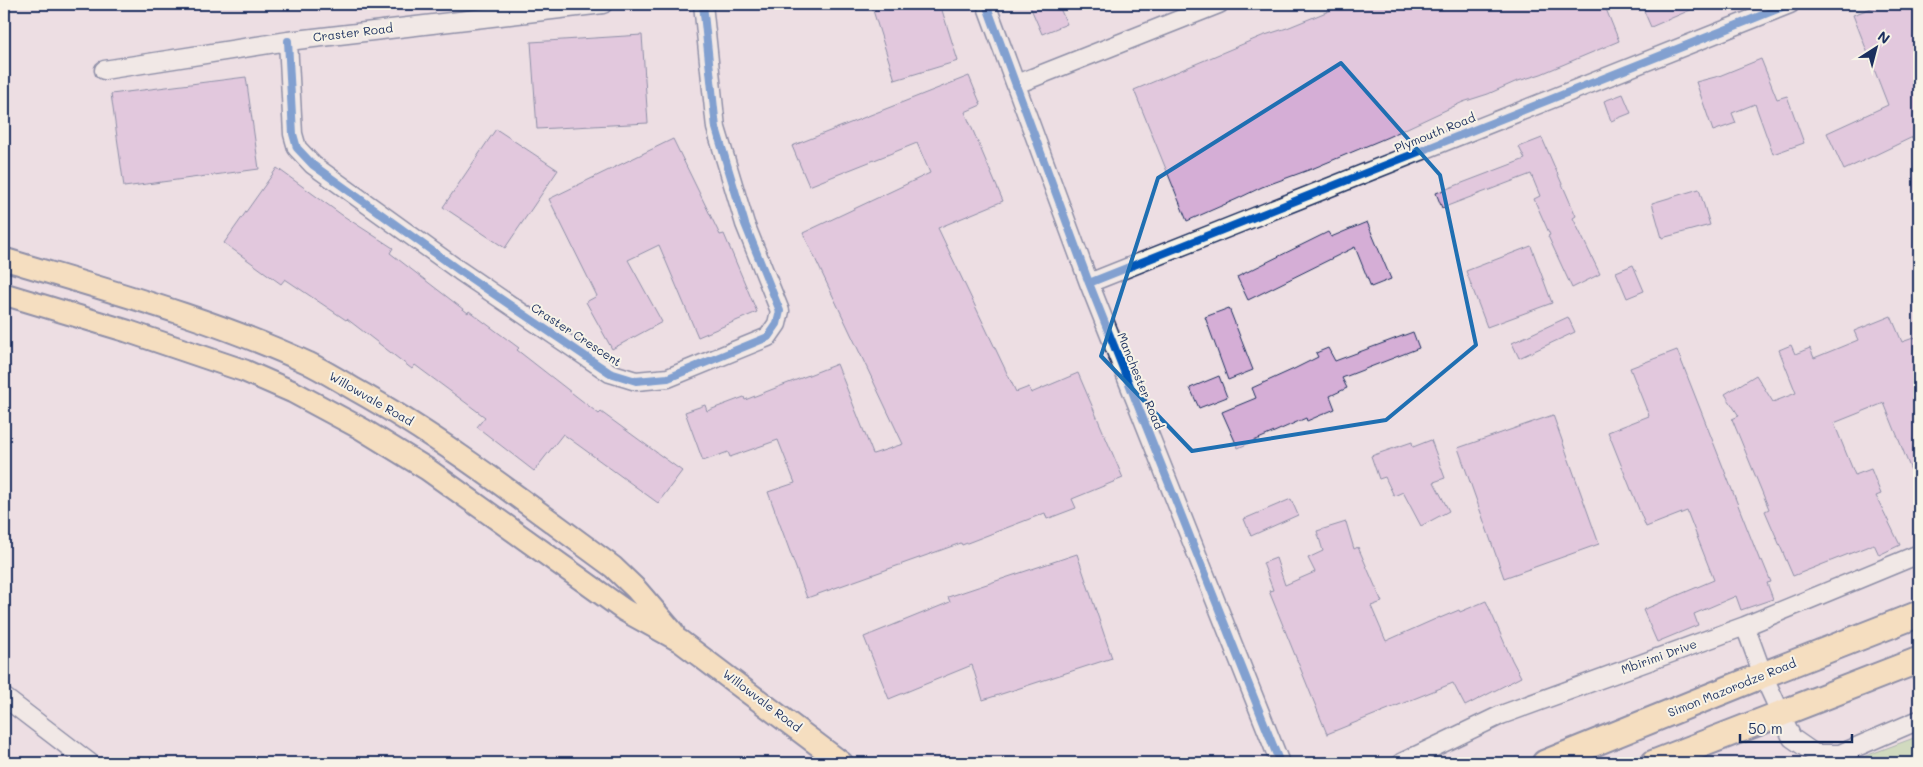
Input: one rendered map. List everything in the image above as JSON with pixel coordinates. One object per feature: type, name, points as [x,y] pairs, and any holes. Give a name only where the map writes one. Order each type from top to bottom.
[{"type":"highway","name":"Simon Mazorodze Road","points":[[1545,763],[1919,614]]},
{"type":"highway","points":[[1654,763],[1919,660]]},
{"type":"main road","name":"Willowvale Road","points":[[4,260],[196,318],[257,341],[310,364],[382,404],[445,444],[613,567],[636,589],[680,641]]},
{"type":"main road","name":"Willowvale Road","points":[[4,294],[194,352],[245,371],[293,392],[362,429],[427,469],[598,593],[624,610],[680,641],[842,763]]},
{"type":"street","name":"Craster Road","points":[[104,70],[288,41],[603,4]]},
{"type":"street","name":"Craster Crescent","points":[[288,41],[293,134],[297,148],[313,166],[460,271],[610,373],[636,381],[668,378],[768,337],[778,324],[780,311],[745,224],[716,128],[703,4]]},
{"type":"street","name":"Manchester Road","points":[[986,4],[1089,283],[1280,763]]},
{"type":"street","points":[[1017,84],[1219,4]]},
{"type":"street","name":"Plymouth Road","points":[[1089,283],[1790,4]]},
{"type":"street","name":"Mbirimi Drive","points":[[1401,763],[1501,715],[1745,626],[1919,554]]},
{"type":"street","points":[[1745,626],[1763,675],[1792,738],[1815,754],[1840,754],[1919,720]]},
{"type":"street","points":[[4,697],[90,763]]},
{"type":"highlighted area","points":[[1341,63],[1440,175],[1476,345],[1386,420],[1192,451],[1101,356],[1158,178]]},
{"type":"green space","points":[[1919,736],[1919,763],[1847,763]]},
{"type":"building","points":[[871,4],[940,4],[958,61],[895,80]]},
{"type":"building","points":[[1029,4],[1058,4],[1067,24],[1042,34]]},
{"type":"building","points":[[1346,4],[1604,4],[1619,41],[1541,74],[1463,102],[1388,137],[1314,168],[1262,187],[1187,221],[1134,90],[1262,36]]},
{"type":"building","points":[[1641,4],[1704,4],[1651,27]]},
{"type":"building","points":[[1882,4],[1919,4],[1919,134],[1844,170],[1827,133],[1888,105],[1853,15]]},
{"type":"building","points":[[642,35],[648,123],[537,129],[531,42]]},
{"type":"building","points":[[1761,59],[1777,99],[1787,96],[1804,143],[1773,154],[1755,104],[1732,113],[1736,123],[1713,131],[1696,82],[1719,76]]},
{"type":"building","points":[[969,76],[981,105],[965,112],[1003,201],[938,228],[1016,392],[1029,387],[1031,393],[1078,373],[1123,478],[1072,499],[1076,508],[1047,519],[1045,513],[962,545],[961,543],[807,598],[768,492],[795,483],[778,440],[730,457],[728,452],[703,461],[685,412],[705,405],[707,411],[744,397],[745,400],[837,364],[873,454],[903,444],[803,233],[930,173],[917,143],[809,186],[792,146]]},
{"type":"building","points":[[246,77],[259,169],[124,187],[111,94]]},
{"type":"building","points":[[1623,94],[1631,113],[1611,121],[1604,101]]},
{"type":"building","points":[[496,129],[558,170],[505,248],[443,207]]},
{"type":"building","points":[[1542,138],[1576,216],[1573,218],[1600,274],[1572,288],[1548,236],[1550,235],[1534,199],[1540,196],[1531,174],[1442,208],[1436,193],[1525,159],[1519,147]]},
{"type":"building","points":[[673,139],[720,235],[724,234],[757,312],[698,337],[659,245],[628,260],[662,322],[612,349],[586,302],[597,296],[549,199]]},
{"type":"building","points":[[277,168],[342,215],[393,248],[390,253],[468,313],[469,311],[519,348],[517,350],[599,414],[601,412],[682,471],[658,503],[563,434],[534,471],[477,427],[485,417],[415,365],[412,369],[347,319],[285,279],[281,284],[224,243]]},
{"type":"building","points":[[1699,189],[1710,225],[1662,238],[1652,203]]},
{"type":"building","points":[[1367,222],[1391,279],[1371,287],[1355,247],[1248,300],[1237,277],[1328,232],[1331,237]]},
{"type":"building","points":[[1531,246],[1552,303],[1487,327],[1466,271]]},
{"type":"building","points":[[1633,265],[1644,291],[1627,298],[1616,272]]},
{"type":"building","points":[[1229,308],[1253,370],[1228,380],[1205,317]]},
{"type":"building","points":[[1891,316],[1902,342],[1919,336],[1919,490],[1884,403],[1834,423],[1855,475],[1871,469],[1881,494],[1876,496],[1900,545],[1879,555],[1874,544],[1793,576],[1765,511],[1769,509],[1732,419],[1739,416],[1725,394],[1756,375],[1773,402],[1796,393],[1779,350],[1791,345],[1795,354],[1810,348],[1814,358],[1858,340],[1854,331]]},
{"type":"building","points":[[1568,317],[1575,332],[1519,358],[1512,343]]},
{"type":"building","points":[[1413,332],[1419,348],[1342,378],[1347,388],[1330,396],[1335,409],[1307,421],[1306,418],[1238,448],[1222,412],[1256,398],[1252,388],[1318,357],[1316,353],[1328,348],[1335,361]]},
{"type":"building","points":[[1677,350],[1760,561],[1762,560],[1771,582],[1767,583],[1773,599],[1741,610],[1736,596],[1694,614],[1698,625],[1657,642],[1643,610],[1714,580],[1687,511],[1646,527],[1608,432],[1649,416],[1630,368]]},
{"type":"building","points":[[1219,376],[1227,397],[1199,408],[1190,388]]},
{"type":"building","points":[[1553,415],[1599,544],[1504,578],[1458,448]]},
{"type":"building","points":[[1431,440],[1445,478],[1434,482],[1449,511],[1421,526],[1403,492],[1394,496],[1385,477],[1379,479],[1371,456],[1412,442],[1413,447]]},
{"type":"building","points":[[1291,499],[1298,515],[1251,536],[1244,519]]},
{"type":"building","points":[[1346,522],[1354,549],[1358,547],[1382,602],[1371,606],[1386,641],[1440,617],[1459,610],[1460,612],[1486,601],[1521,677],[1465,706],[1453,683],[1327,734],[1269,591],[1273,590],[1263,563],[1276,558],[1285,585],[1315,572],[1308,558],[1323,551],[1317,531]]},
{"type":"building","points":[[1077,554],[1112,658],[983,700],[972,665],[889,699],[864,637],[950,602],[948,597]]},
{"type":"cycle path","points":[[288,41],[293,134],[297,148],[313,165],[460,271],[610,373],[636,381],[668,378],[768,337],[777,324],[780,311],[745,224],[716,128],[703,4]]},
{"type":"cycle path","points":[[986,4],[1089,283],[1280,763]]},
{"type":"cycle path","points":[[1089,283],[1790,4]]}]
